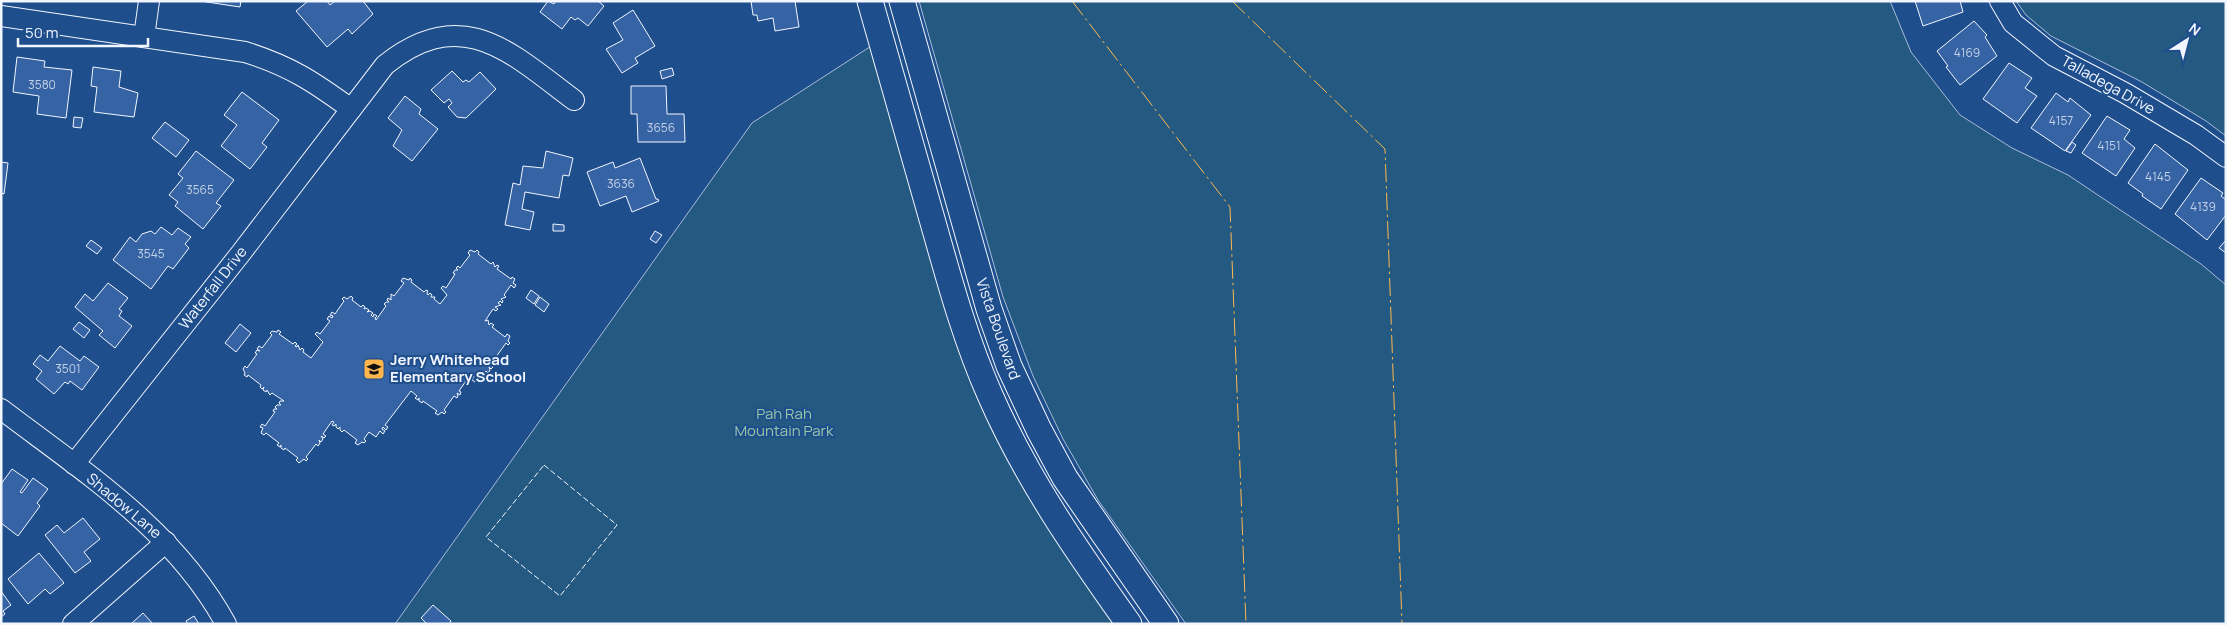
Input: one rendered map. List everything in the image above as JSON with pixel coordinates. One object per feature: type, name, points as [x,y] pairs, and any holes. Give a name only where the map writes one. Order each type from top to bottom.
[{"type":"main road","name":"Vista Boulevard","points":[[870,1],[969,344],[990,395],[1035,485],[1069,539],[1129,624]]},
{"type":"main road","name":"Vista Boulevard","points":[[902,1],[989,309],[1009,366],[1039,430],[1065,478],[1166,624]]},
{"type":"street","points":[[144,37],[149,1]]},
{"type":"street","name":"Talladega Drive","points":[[2000,1],[2013,23],[2054,56],[2125,93],[2196,135],[2226,157]]},
{"type":"street","points":[[1,16],[245,52],[275,61],[308,78],[351,110]]},
{"type":"street","name":"Waterfall Drive","points":[[74,464],[241,253],[385,65],[402,52],[419,43],[439,37],[460,36],[482,39],[501,46],[574,100]]},
{"type":"street","name":"Shadow Lane","points":[[1,409],[74,464],[142,519],[166,542],[201,585],[226,624]]},
{"type":"street","points":[[73,624],[166,542]]},
{"type":"green space","points":[[919,1],[1890,1],[1911,52],[1960,115],[2012,148],[2068,175],[2201,264],[2226,285],[2226,624],[1186,624],[1098,500],[1063,439],[1033,376],[1003,297]]},
{"type":"green space","points":[[2016,1],[2226,1],[2226,136],[2206,121],[2142,82],[2051,36],[2026,15]]},
{"type":"green space","name":"Pah Rah Mountain Park","points":[[879,41],[978,371],[1123,624],[395,624],[752,123]]},
{"type":"building","points":[[200,1],[241,1],[240,7]]},
{"type":"building","points":[[308,1],[327,1],[330,5],[335,1],[363,1],[373,14],[352,34],[348,29],[327,47],[296,11]]},
{"type":"building","points":[[548,1],[554,4],[556,1],[598,1],[604,6],[588,26],[578,18],[575,20],[571,17],[562,29],[540,12]]},
{"type":"building","points":[[751,1],[795,1],[799,27],[775,31],[773,18],[758,21],[757,15],[753,15]]},
{"type":"building","points":[[1915,1],[1960,1],[1963,12],[1923,26]]},
{"type":"building","points":[[633,10],[655,46],[635,58],[638,63],[622,73],[606,49],[623,40],[613,23]]},
{"type":"building","points":[[1974,21],[1987,35],[1985,37],[1997,56],[1960,85],[1946,67],[1948,66],[1937,51]]},
{"type":"building","points":[[17,57],[45,61],[44,67],[72,70],[66,118],[37,114],[39,96],[13,92]]},
{"type":"building","points":[[2009,63],[2032,78],[2025,88],[2037,96],[2017,123],[1983,99]]},
{"type":"building","points":[[93,67],[121,71],[119,87],[138,93],[134,117],[94,112],[97,87],[91,86]]},
{"type":"building","points":[[672,68],[674,75],[662,79],[660,71]]},
{"type":"building","points":[[452,71],[463,82],[466,80],[469,82],[480,72],[496,89],[466,118],[457,117],[448,107],[452,103],[449,99],[444,103],[431,90]]},
{"type":"building","points":[[631,86],[666,86],[667,114],[684,114],[685,142],[638,142],[637,114],[631,114]]},
{"type":"building","points":[[242,92],[279,120],[262,143],[267,147],[250,169],[221,146],[237,125],[224,115]]},
{"type":"building","points":[[2056,93],[2068,102],[2070,98],[2091,115],[2065,151],[2031,128]]},
{"type":"building","points":[[405,96],[421,109],[419,114],[438,129],[412,161],[393,146],[402,130],[388,118]]},
{"type":"building","points":[[2107,116],[2130,130],[2124,139],[2135,148],[2116,176],[2082,153]]},
{"type":"building","points":[[74,117],[83,118],[81,128],[73,127]]},
{"type":"building","points":[[165,122],[189,140],[176,157],[152,138]]},
{"type":"building","points":[[2072,142],[2076,145],[2071,153],[2066,151]]},
{"type":"building","points":[[2155,144],[2188,170],[2161,209],[2142,196],[2143,194],[2128,183]]},
{"type":"building","points":[[196,151],[234,180],[216,203],[221,206],[203,229],[175,206],[178,202],[169,195],[183,178],[178,174]]},
{"type":"building","points":[[546,151],[573,158],[569,176],[563,175],[559,198],[525,192],[522,209],[534,212],[530,230],[505,225],[513,183],[520,185],[523,166],[543,168]]},
{"type":"building","points":[[640,158],[656,199],[659,201],[632,212],[626,196],[600,206],[587,172],[613,162],[615,168]]},
{"type":"building","points":[[1,162],[8,163],[4,194],[1,193]]},
{"type":"building","points":[[2201,178],[2223,193],[2221,196],[2226,200],[2226,215],[2207,240],[2175,214]]},
{"type":"building","points":[[553,224],[564,225],[564,231],[553,231]]},
{"type":"building","points":[[161,227],[172,235],[178,228],[191,237],[185,244],[189,248],[173,269],[168,266],[151,289],[113,260],[130,237],[136,242],[142,234],[151,231],[155,234]]},
{"type":"building","points":[[655,231],[662,235],[656,243],[650,239]]},
{"type":"building","points":[[91,240],[102,248],[97,254],[86,246]]},
{"type":"building","points":[[2226,240],[2226,253],[2219,248]]},
{"type":"building","points":[[470,250],[475,252],[477,250],[478,254],[491,264],[493,262],[495,267],[499,266],[497,269],[511,279],[512,277],[515,279],[513,283],[516,285],[514,288],[511,285],[504,295],[506,297],[501,299],[502,303],[500,301],[498,303],[501,305],[495,307],[498,309],[496,311],[493,309],[485,321],[488,320],[489,325],[491,323],[494,325],[492,327],[505,337],[507,334],[510,336],[508,341],[510,343],[508,345],[506,343],[496,357],[499,359],[497,362],[494,360],[496,363],[494,365],[491,363],[493,367],[491,369],[489,367],[490,370],[488,373],[486,371],[482,381],[477,379],[475,382],[472,380],[474,376],[471,374],[470,380],[468,378],[459,391],[461,392],[460,395],[457,393],[457,398],[454,396],[444,410],[446,412],[438,415],[435,413],[437,411],[423,401],[422,403],[419,401],[419,398],[418,400],[415,398],[417,396],[411,391],[385,425],[388,427],[386,430],[383,427],[382,429],[385,431],[383,434],[380,431],[376,437],[369,432],[364,439],[366,441],[358,445],[355,443],[357,440],[344,430],[342,432],[340,427],[338,429],[336,424],[332,425],[334,422],[332,421],[323,434],[326,436],[324,438],[321,436],[323,439],[321,442],[319,440],[318,446],[316,444],[306,457],[308,459],[306,461],[304,459],[299,463],[296,460],[298,458],[285,448],[284,450],[281,448],[281,445],[280,447],[277,445],[279,443],[266,433],[264,435],[261,433],[263,428],[260,427],[262,424],[265,426],[275,412],[273,411],[274,409],[277,409],[275,407],[281,405],[280,401],[284,401],[272,393],[270,395],[267,390],[266,392],[263,390],[264,387],[262,389],[261,385],[248,375],[247,377],[244,375],[243,369],[245,366],[247,368],[257,354],[255,353],[257,350],[260,351],[257,349],[259,346],[262,348],[272,335],[270,333],[272,331],[277,332],[278,330],[281,332],[279,334],[293,344],[295,342],[297,344],[295,346],[297,347],[298,345],[300,350],[302,348],[303,352],[311,358],[323,342],[315,334],[317,332],[320,334],[330,321],[327,319],[329,316],[332,318],[333,316],[330,315],[332,312],[335,314],[344,301],[342,299],[344,297],[347,299],[351,296],[352,300],[361,307],[363,305],[364,309],[369,310],[367,312],[373,313],[371,315],[373,317],[374,314],[377,316],[376,320],[386,306],[384,304],[389,302],[388,298],[391,300],[391,294],[394,296],[404,283],[401,281],[403,278],[409,280],[410,278],[411,282],[424,292],[428,291],[428,295],[430,293],[431,297],[435,297],[434,299],[440,304],[447,295],[441,288],[443,286],[446,288],[455,274],[453,273],[455,270],[458,270],[456,268],[458,266],[460,268],[470,255],[468,253]]},
{"type":"building","points":[[108,283],[128,298],[119,309],[122,311],[119,316],[132,326],[115,348],[99,335],[103,331],[75,307],[85,294],[93,301]]},
{"type":"building","points":[[531,290],[539,296],[534,304],[526,298]]},
{"type":"building","points":[[540,297],[549,304],[544,312],[535,305]]},
{"type":"building","points":[[79,322],[90,330],[84,338],[73,329]]},
{"type":"building","points":[[240,324],[251,333],[236,352],[225,343]]},
{"type":"building","points":[[60,346],[80,361],[84,356],[99,367],[82,390],[70,381],[68,384],[65,382],[54,394],[36,379],[42,371],[33,364],[40,355],[48,361]]},
{"type":"building","points":[[12,469],[28,480],[20,492],[22,493],[33,478],[48,489],[37,503],[40,506],[18,536],[1,523],[1,484]]},
{"type":"building","points":[[83,518],[100,539],[84,552],[91,561],[75,573],[45,535],[57,525],[64,533]]},
{"type":"building","points":[[39,553],[64,583],[50,594],[45,589],[28,604],[8,579]]},
{"type":"building","points":[[1,591],[11,605],[3,611],[5,614],[1,617]]},
{"type":"building","points":[[433,605],[451,621],[449,624],[427,624],[421,618]]},
{"type":"building","points":[[143,613],[153,624],[131,624]]},
{"type":"building","points":[[194,616],[199,624],[188,624],[186,621]]},
{"type":"fence","points":[[544,465],[617,525],[560,596],[486,537],[544,465]]},
{"type":"power","points":[[1072,1],[1230,207],[1246,624]]},
{"type":"power","points":[[1232,1],[1385,149],[1402,624]]},
{"type":"place","name":"Jerry Whitehead Elementary School","points":[[374,369]]}]
